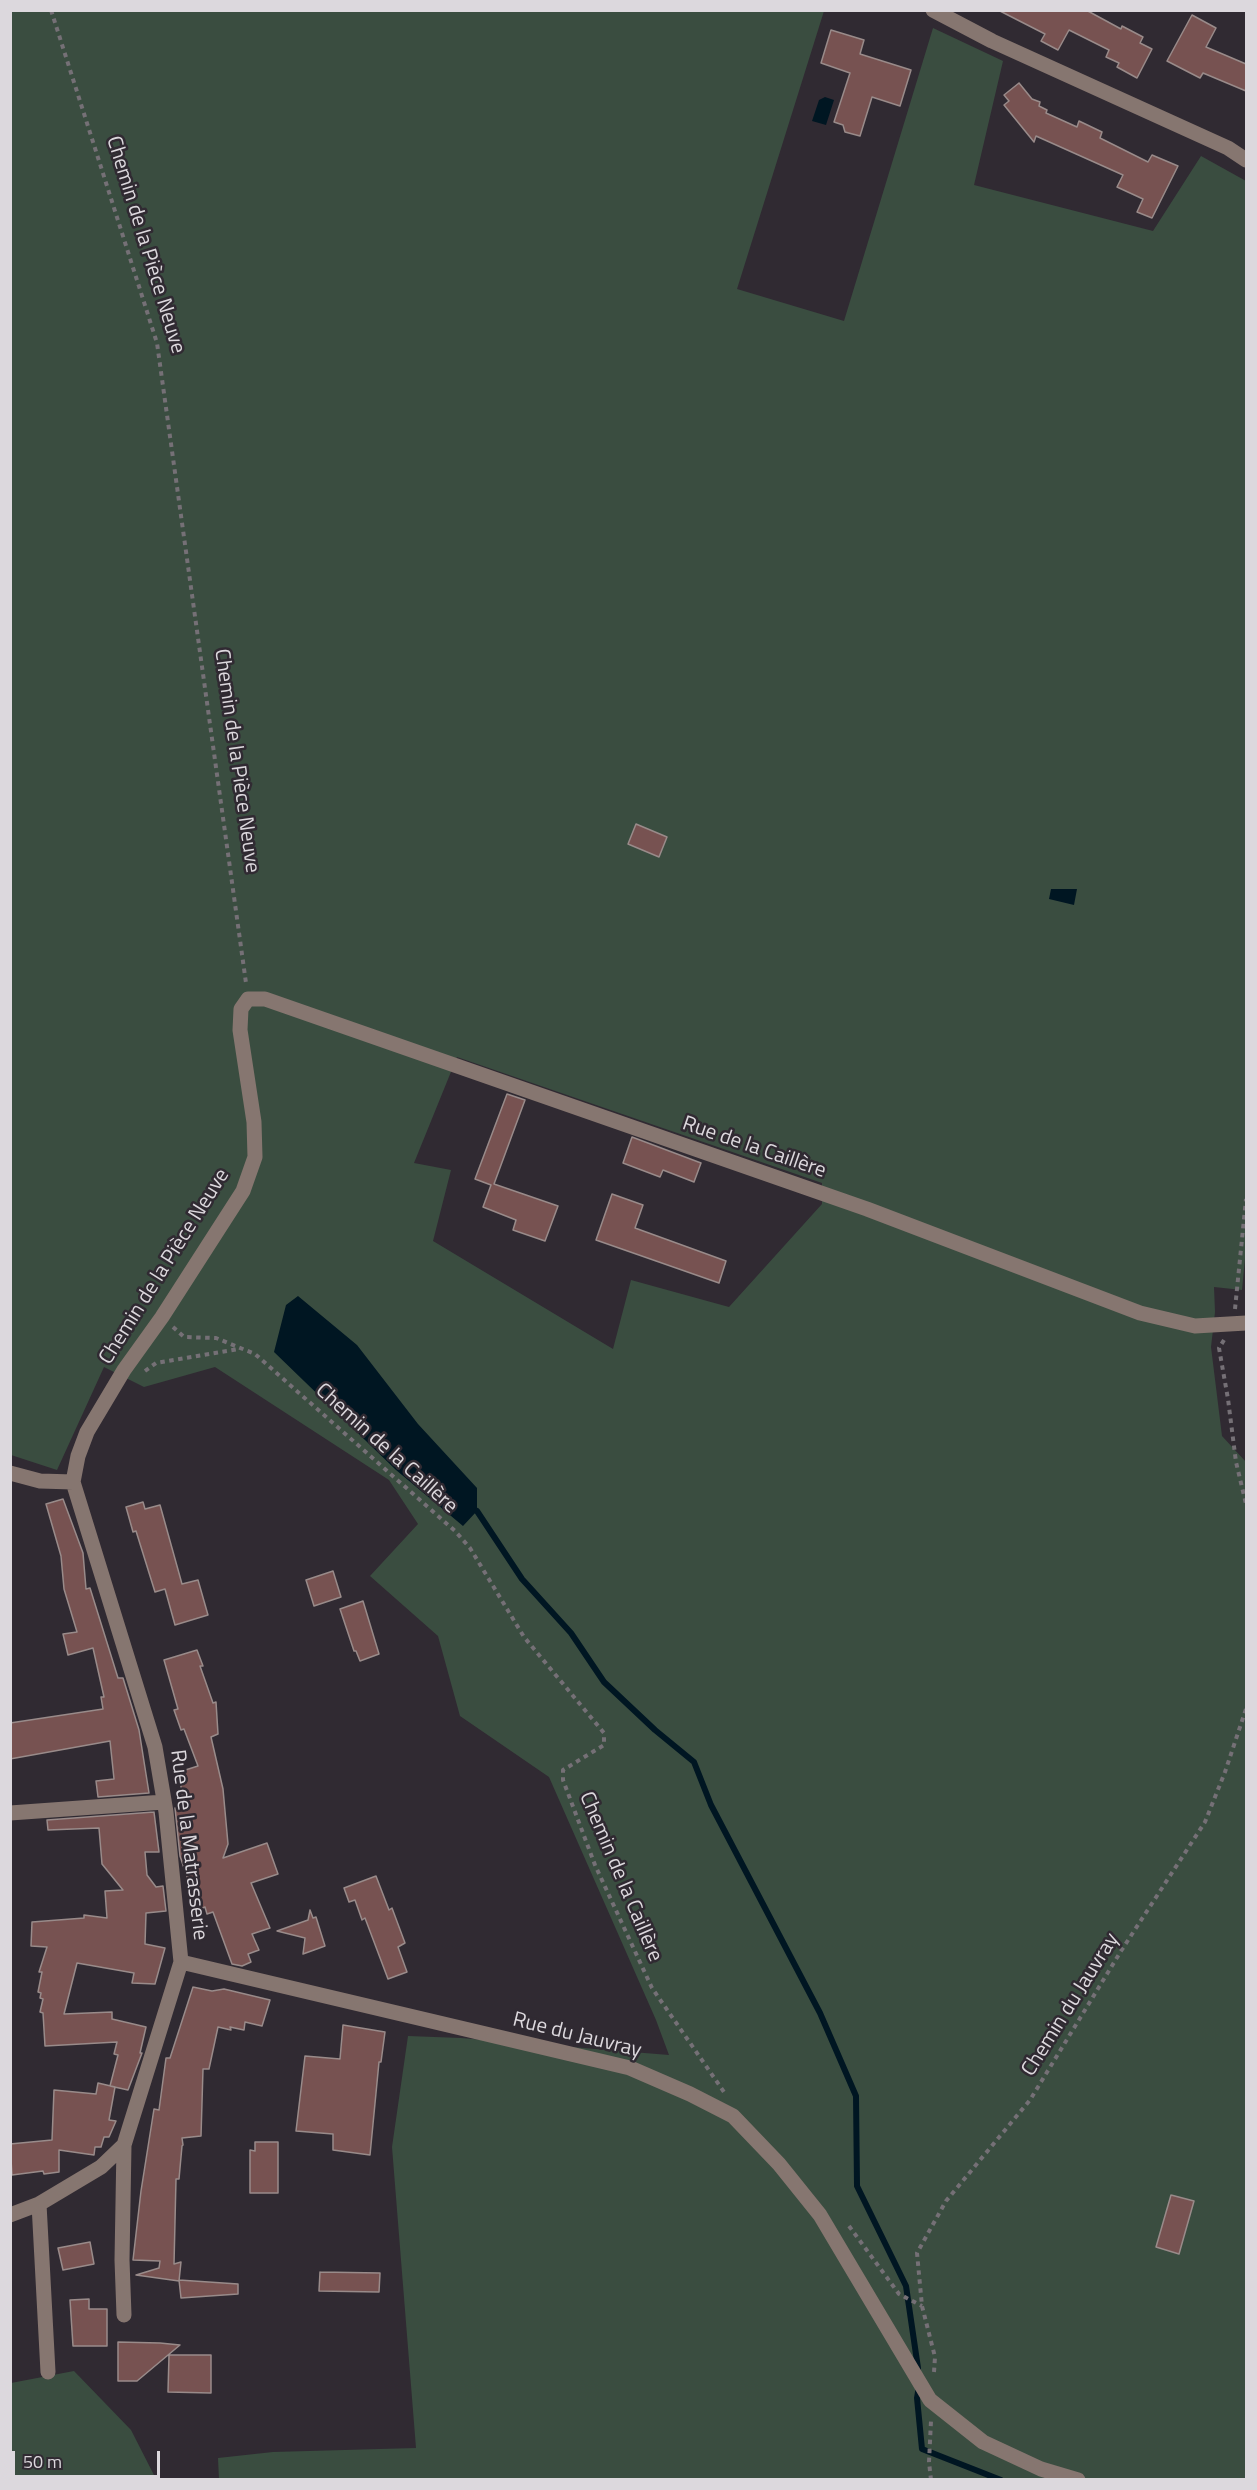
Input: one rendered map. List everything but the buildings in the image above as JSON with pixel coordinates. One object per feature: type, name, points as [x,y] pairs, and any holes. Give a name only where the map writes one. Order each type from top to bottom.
[{"type":"street","points":[[933,10],[964,17],[992,41],[1227,148],[1246,160]]},
{"type":"street","name":"Rue de la Caillère","points":[[248,999],[265,999],[867,1209],[1140,1313],[1195,1326],[1240,1323]]},
{"type":"street","name":"Chemin de la Pièce Neuve","points":[[73,1482],[78,1456],[87,1432],[124,1370],[162,1317],[243,1191],[247,1180],[255,1157],[254,1122],[240,1030],[242,1009],[248,999]]},
{"type":"street","points":[[10,1473],[40,1481],[73,1482]]},
{"type":"street","name":"Rue de la Matrasserie","points":[[73,1482],[155,1747],[164,1803],[181,1962],[124,2145],[122,2260],[124,2314]]},
{"type":"street","points":[[10,1813],[164,1803]]},
{"type":"street","name":"Rue du Jauvray","points":[[181,1962],[630,2068],[733,2116],[779,2164],[820,2215],[930,2400],[983,2442],[1041,2469],[1078,2480]]},
{"type":"street","name":"Rue de la Matrasserie","points":[[10,2215],[39,2204],[101,2167],[124,2145]]},
{"type":"street","points":[[39,2204],[48,2372]]},
{"type":"path","name":"Chemin de la Pièce Neuve","points":[[51,10],[157,343],[248,999]]},
{"type":"path","points":[[1246,1199],[1240,1323],[1219,1348],[1236,1462],[1246,1504]]},
{"type":"path","name":"Chemin de la Caillère","points":[[184,1337],[216,1338],[255,1354],[455,1531],[471,1548],[524,1637],[604,1733],[604,1745],[562,1770],[563,1780],[595,1865],[652,1988],[725,2093]]},
{"type":"path","points":[[144,1372],[156,1363],[240,1349]]},
{"type":"path","name":"Chemin du Jauvray","points":[[922,2306],[917,2253],[946,2201],[1030,2100],[1121,1952],[1205,1822],[1226,1772],[1246,1709]]},
{"type":"path","points":[[843,2220],[898,2294],[922,2306],[935,2357],[930,2400]]},
{"type":"path","points":[[931,2480],[928,2462],[932,2427]]},
{"type":"green space","points":[[11,11],[824,11],[737,289],[844,321],[933,28],[1003,61],[974,185],[1153,231],[1201,156],[1246,181],[1246,1248],[1242,1290],[1214,1287],[1215,1312],[1211,1347],[1222,1436],[1246,1462],[1246,2479],[219,2479],[218,2458],[273,2452],[416,2448],[392,2147],[408,2036],[461,2038],[669,2055],[656,2020],[549,1777],[460,1716],[438,1636],[370,1576],[418,1524],[389,1480],[215,1367],[144,1387],[104,1367],[57,1470],[11,1455]],"holes":[[[457,1057],[822,1183],[822,1204],[729,1307],[631,1280],[613,1349],[433,1241],[451,1170],[414,1163]]]},
{"type":"green space","points":[[74,2371],[131,2430],[156,2479],[11,2480],[11,2383]]},
{"type":"water","points":[[825,97],[834,100],[826,125],[812,121],[819,100]]},
{"type":"water","points":[[1051,889],[1077,889],[1074,905],[1049,899]]},
{"type":"water","points":[[298,1296],[357,1345],[418,1424],[477,1488],[477,1511],[463,1526],[396,1470],[274,1352],[286,1305]]},
{"type":"waterway","points":[[477,1511],[522,1579],[571,1633],[604,1682],[655,1730],[694,1762],[711,1805],[820,2013],[856,2096],[857,2186],[906,2286],[918,2368]]},
{"type":"waterway","points":[[919,2386],[917,2398],[922,2449],[1001,2480]]}]
